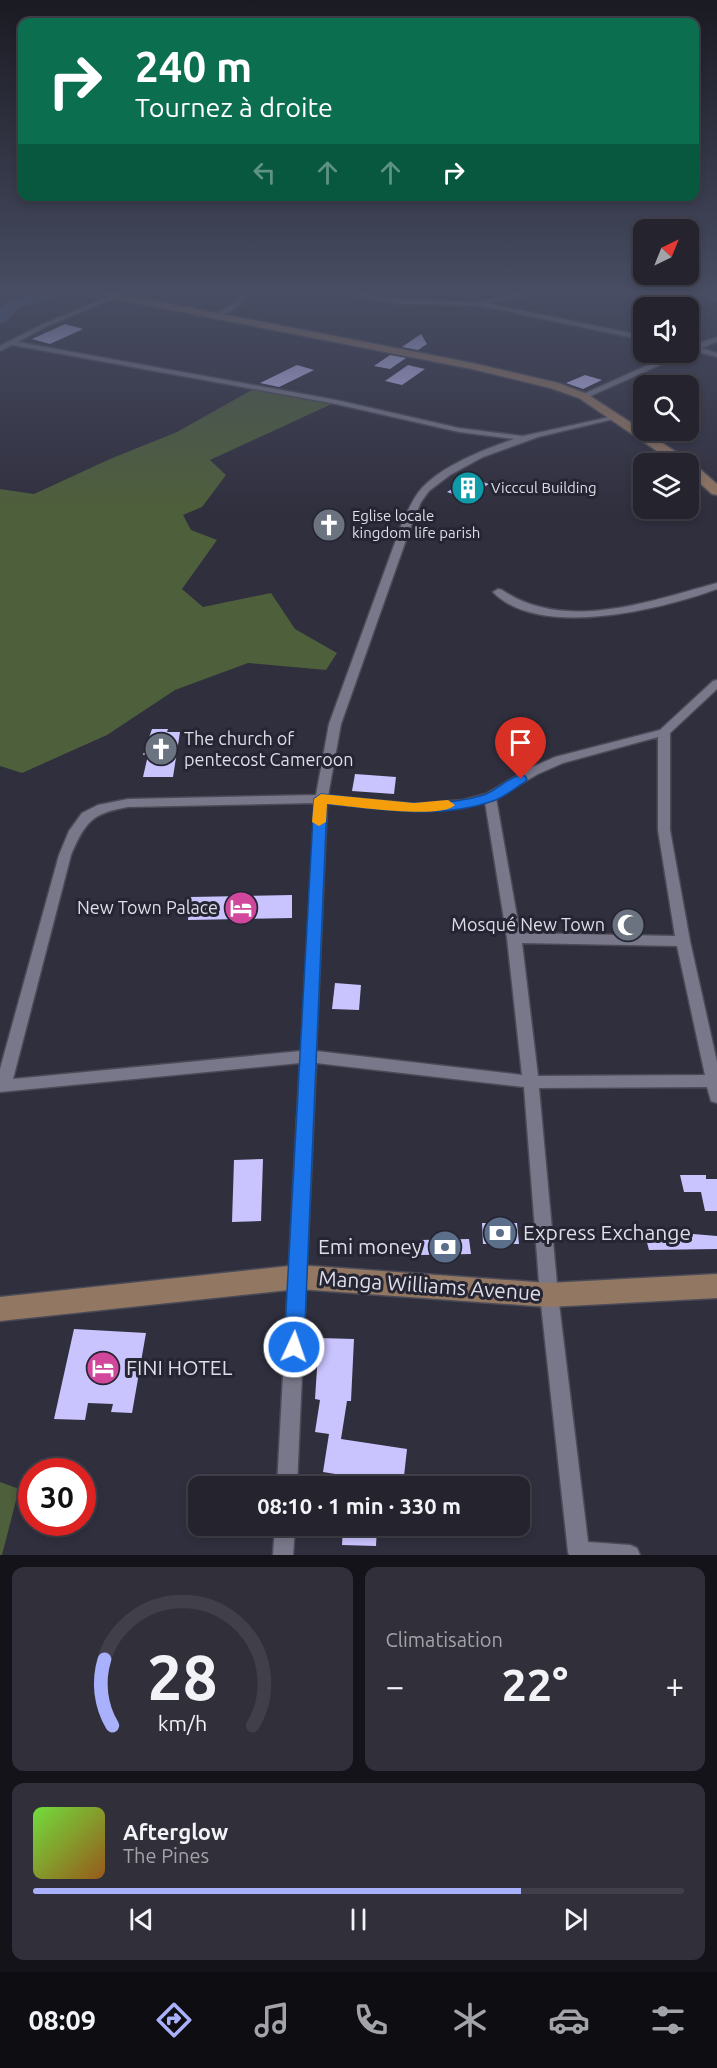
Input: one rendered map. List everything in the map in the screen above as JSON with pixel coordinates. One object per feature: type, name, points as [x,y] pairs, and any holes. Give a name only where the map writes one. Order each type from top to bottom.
[{"type":"main road","points":[[469,367],[520,377],[583,396],[668,453]]},
{"type":"main road","points":[[699,475],[717,491]]},
{"type":"main road","name":"Manga Williams Avenue","points":[[0,1309],[298,1277],[549,1295],[717,1286]]},
{"type":"street","points":[[141,367],[336,402],[459,430],[521,437]]},
{"type":"street","points":[[583,396],[651,367]]},
{"type":"street","points":[[288,1476],[321,799],[335,724],[388,573],[416,502],[428,487],[454,470],[521,437],[556,428],[614,418]]},
{"type":"street","points":[[498,592],[512,602],[531,609],[579,614],[669,601],[717,586]]},
{"type":"street","points":[[715,1081],[531,1082],[308,1056],[2,1086],[65,855],[77,826],[88,815],[102,807],[128,803],[321,799],[414,808],[463,804],[490,797],[534,771],[559,760],[664,732],[717,683]]},
{"type":"street","points":[[664,732],[664,830],[682,941],[717,1097]]},
{"type":"street","points":[[490,797],[514,938],[531,1082],[549,1295],[579,1554],[630,1555]]},
{"type":"street","points":[[514,938],[682,941]]},
{"type":"street","points":[[283,1555],[284,1536]]},
{"type":"green space","points":[[257,387],[336,402],[210,460],[226,475],[202,507],[183,515],[191,530],[217,540],[182,589],[203,607],[271,593],[295,629],[337,653],[326,670],[248,663],[175,690],[107,735],[22,773],[0,766],[0,489],[34,494],[110,459],[177,432]]},
{"type":"green space","points":[[0,1482],[18,1489],[18,1493],[2,1555],[0,1555]]},
{"type":"building","points":[[294,367],[314,370],[279,387],[260,383]]},
{"type":"building","points":[[406,367],[425,369],[402,385],[385,381]]},
{"type":"building","points":[[585,375],[602,380],[583,389],[566,383]]},
{"type":"building","name":"Vicccul Building","points":[[471,478],[489,484],[465,498],[447,492]]},
{"type":"building","name":"Eglise locale kingdom life parish","points":[[342,515],[344,532],[316,532],[314,518]]},
{"type":"building","name":"The church of pentecost Cameroon","points":[[152,729],[180,732],[173,777],[143,777],[148,755],[143,755]]},
{"type":"building","points":[[355,774],[396,777],[394,794],[352,791]]},
{"type":"building","name":"New Town Palace","points":[[292,895],[292,918],[188,920],[190,897]]},
{"type":"building","points":[[335,983],[361,985],[359,1010],[332,1009]]},
{"type":"building","points":[[263,1159],[261,1221],[232,1222],[234,1160]]},
{"type":"building","points":[[680,1175],[706,1175],[706,1179],[717,1179],[717,1211],[705,1211],[701,1192],[684,1192]]},
{"type":"building","name":"Express Exchange","points":[[482,1223],[517,1223],[519,1244],[483,1244]]},
{"type":"building","points":[[645,1235],[717,1236],[717,1249],[649,1250]]},
{"type":"building","name":"Emi money","points":[[469,1239],[471,1254],[421,1255],[420,1240]]},
{"type":"building","name":"FINI HOTEL","points":[[74,1329],[146,1333],[132,1413],[111,1412],[113,1404],[88,1403],[85,1420],[54,1419]]},
{"type":"building","points":[[319,1338],[354,1339],[351,1401],[347,1401],[341,1439],[407,1449],[404,1476],[348,1476],[323,1472],[329,1434],[315,1432],[320,1400],[315,1399]]},
{"type":"building","points":[[342,1536],[376,1536],[376,1546],[342,1545]]},
{"type":"slow traffic","points":[[319,822],[321,799],[414,808],[448,805]]},
{"type":"place","name":"Vicccul Building","points":[[468,488]]},
{"type":"place","name":"Eglise locale kingdom life parish","points":[[329,525]]},
{"type":"place","name":"The church of pentecost Cameroon","points":[[161,749]]},
{"type":"place","name":"New Town Palace","points":[[241,908]]},
{"type":"place","name":"Mosqué New Town","points":[[628,925]]},
{"type":"place","name":"Express Exchange","points":[[500,1233]]},
{"type":"place","name":"Emi money","points":[[445,1247]]},
{"type":"place","name":"FINI HOTEL","points":[[103,1368]]},
{"type":"route","points":[[294,1347],[321,799],[414,808],[463,804],[490,797],[521,779]]}]
